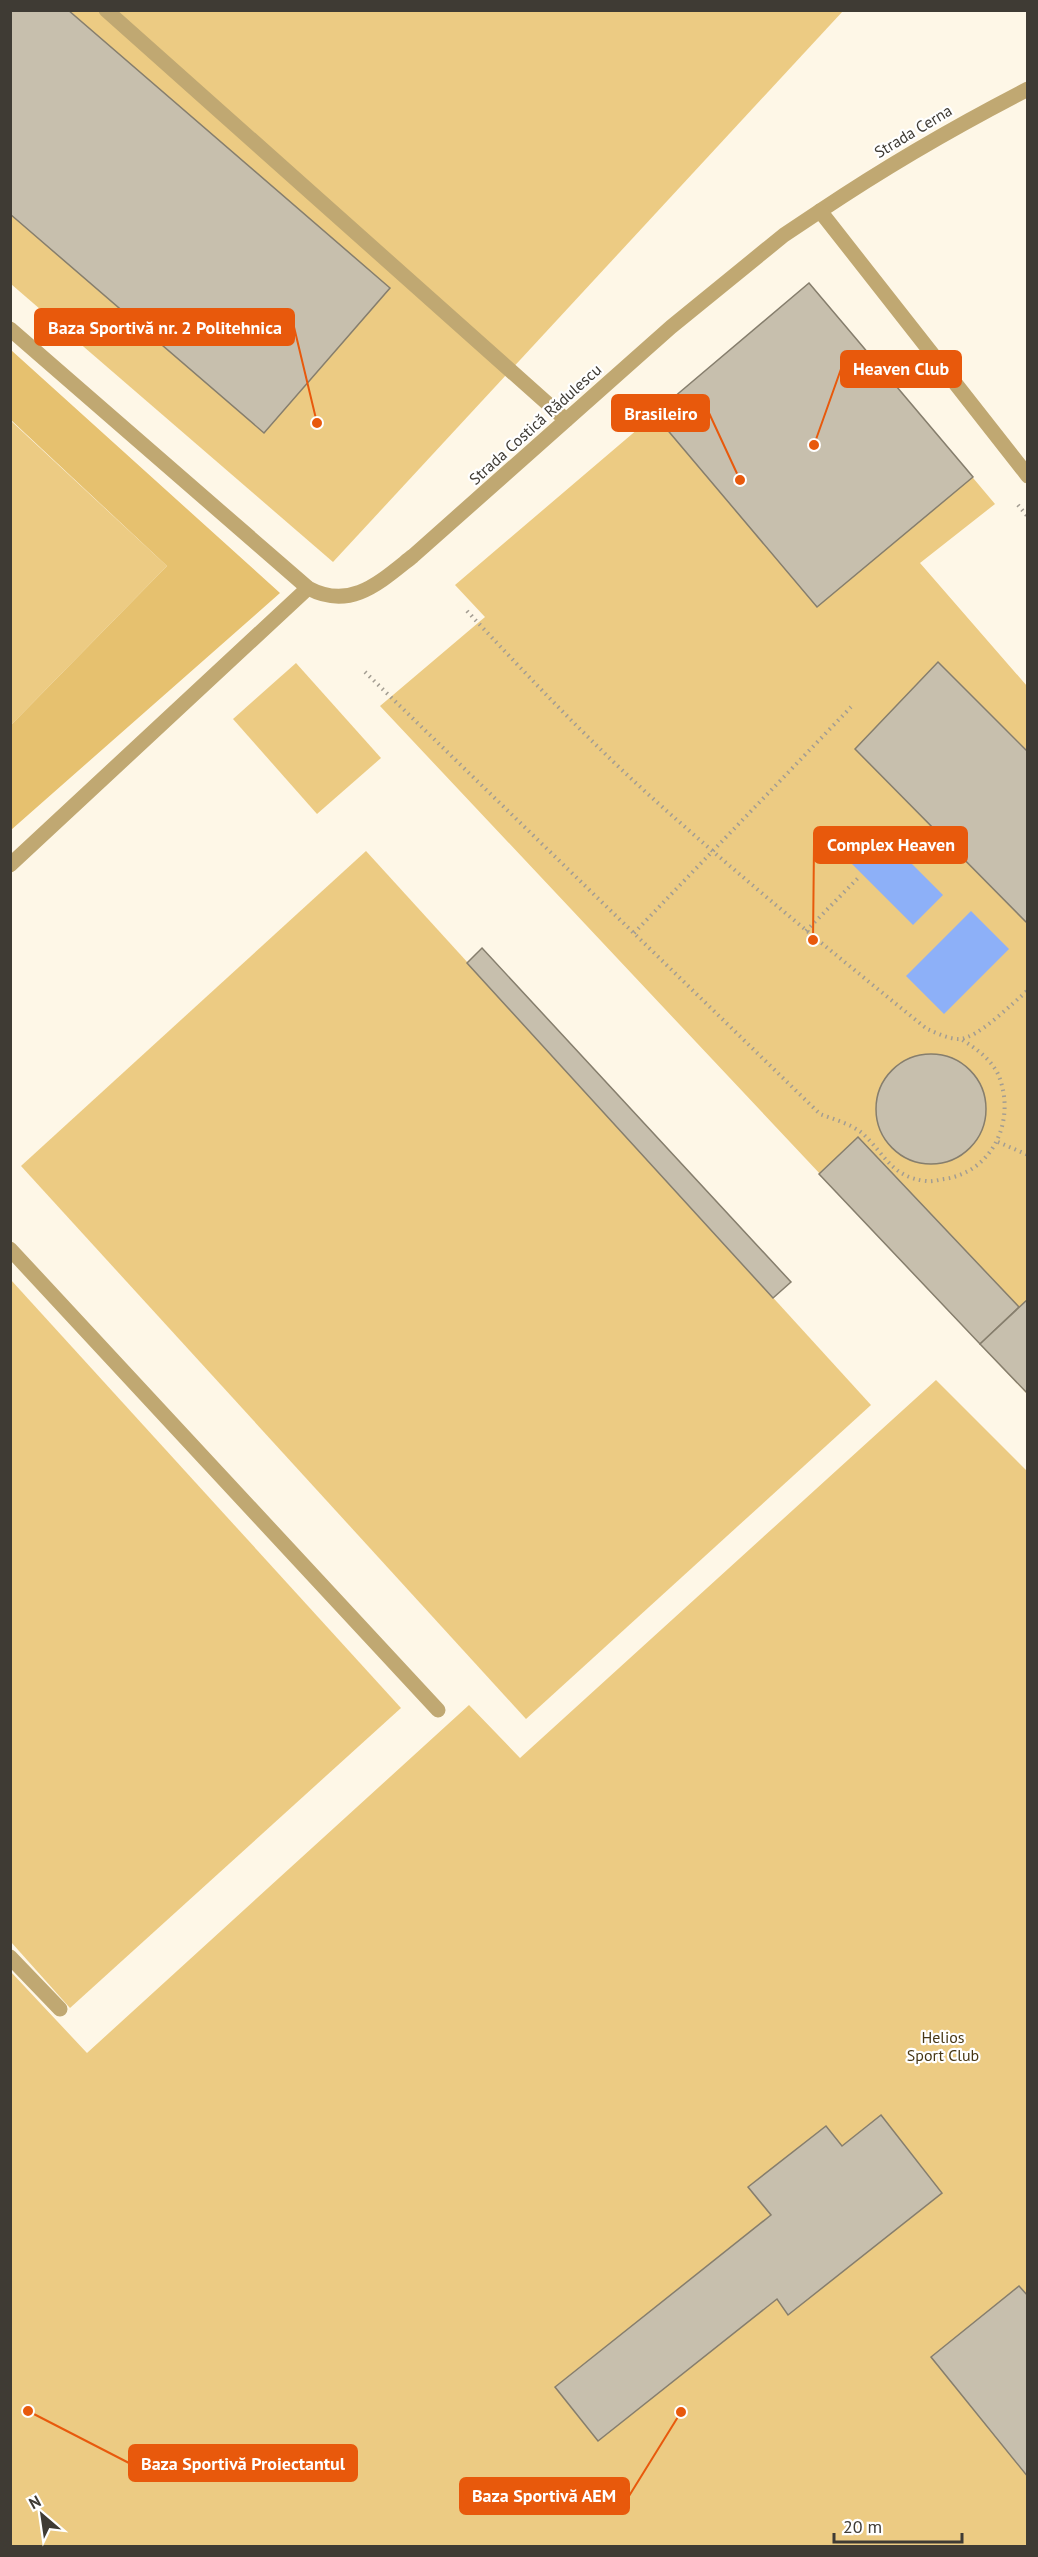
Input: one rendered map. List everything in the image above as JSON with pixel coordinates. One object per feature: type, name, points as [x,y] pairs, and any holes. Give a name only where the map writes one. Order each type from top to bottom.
[{"type":"street","points":[[106,10],[566,420]]},
{"type":"street","name":"Strada Cerna","points":[[820,211],[965,121],[1028,89]]},
{"type":"street","points":[[820,211],[1028,476]]},
{"type":"street","name":"Strada Costică Rădulescu","points":[[10,329],[308,588],[323,596],[339,598],[360,592],[383,579],[413,556],[737,272],[784,235],[820,211]]},
{"type":"street","points":[[10,865],[308,588]]},
{"type":"street","points":[[10,1249],[438,1710]]},
{"type":"street","points":[[10,1957],[60,2009]]},
{"type":"path","points":[[365,672],[820,1113],[860,1131],[901,1175],[928,1182],[955,1178],[980,1164],[998,1142],[1005,1119],[1005,1094],[997,1071],[982,1053],[961,1039],[947,1037],[927,1029],[806,931],[648,794],[575,724],[467,611]]},
{"type":"path","points":[[634,933],[851,707]]},
{"type":"path","points":[[806,931],[859,878]]},
{"type":"path","points":[[961,1039],[986,1026],[1028,990]]},
{"type":"path","points":[[998,1142],[1028,1155]]},
{"type":"green space","points":[[10,11],[843,11],[333,562],[11,284]]},
{"type":"green space","points":[[809,283],[995,504],[920,563],[1027,686],[1027,1394],[380,706],[485,617],[455,585]]},
{"type":"green space","points":[[10,420],[167,566],[11,725],[10,725]]},
{"type":"green space","points":[[296,663],[381,758],[317,814],[233,719]]},
{"type":"green space","points":[[366,851],[871,1405],[526,1719],[21,1166]]},
{"type":"green space","points":[[11,1280],[401,1708],[70,2008],[11,1942]]},
{"type":"green space","name":"Helios Sport Club","points":[[936,1380],[1027,1471],[1027,2546],[11,2546],[11,1972],[87,2053],[469,1705],[520,1758]]},
{"type":"shaded area","points":[[11,350],[280,593],[11,830],[11,725],[167,566],[11,420]]},
{"type":"water","points":[[874,826],[943,895],[913,925],[844,856]]},
{"type":"water","points":[[971,911],[1009,949],[944,1014],[906,976]]},
{"type":"building","points":[[10,10],[68,10],[390,288],[264,433],[10,214]]},
{"type":"building","points":[[809,283],[973,477],[817,607],[654,414]]},
{"type":"building","points":[[938,662],[1028,752],[1028,924],[855,749]]},
{"type":"building","points":[[482,948],[791,1282],[773,1298],[467,963]]},
{"type":"building","points":[[931,1054],[952,1058],[970,1070],[982,1088],[986,1109],[982,1130],[970,1148],[952,1160],[931,1164],[910,1160],[892,1148],[880,1130],[876,1109],[880,1088],[892,1070],[910,1058]]},
{"type":"building","points":[[858,1137],[1019,1307],[980,1344],[819,1174]]},
{"type":"building","points":[[1028,1299],[1028,1394],[980,1344]]},
{"type":"building","points":[[881,2115],[942,2193],[788,2315],[777,2299],[598,2441],[555,2387],[771,2215],[748,2187],[826,2126],[842,2146]]},
{"type":"building","points":[[1019,2286],[1028,2296],[1028,2477],[931,2357]]},
{"type":"place","name":"Baza Sportivă nr. 2 Politehnica","points":[[317,423]]},
{"type":"place","name":"Heaven Club","points":[[814,445]]},
{"type":"place","name":"Brasileiro","points":[[740,480]]},
{"type":"place","name":"Complex Heaven","points":[[813,940]]},
{"type":"place","name":"Baza Sportivă Proiectantul","points":[[28,2411]]},
{"type":"place","name":"Baza Sportivă AEM","points":[[681,2412]]}]
